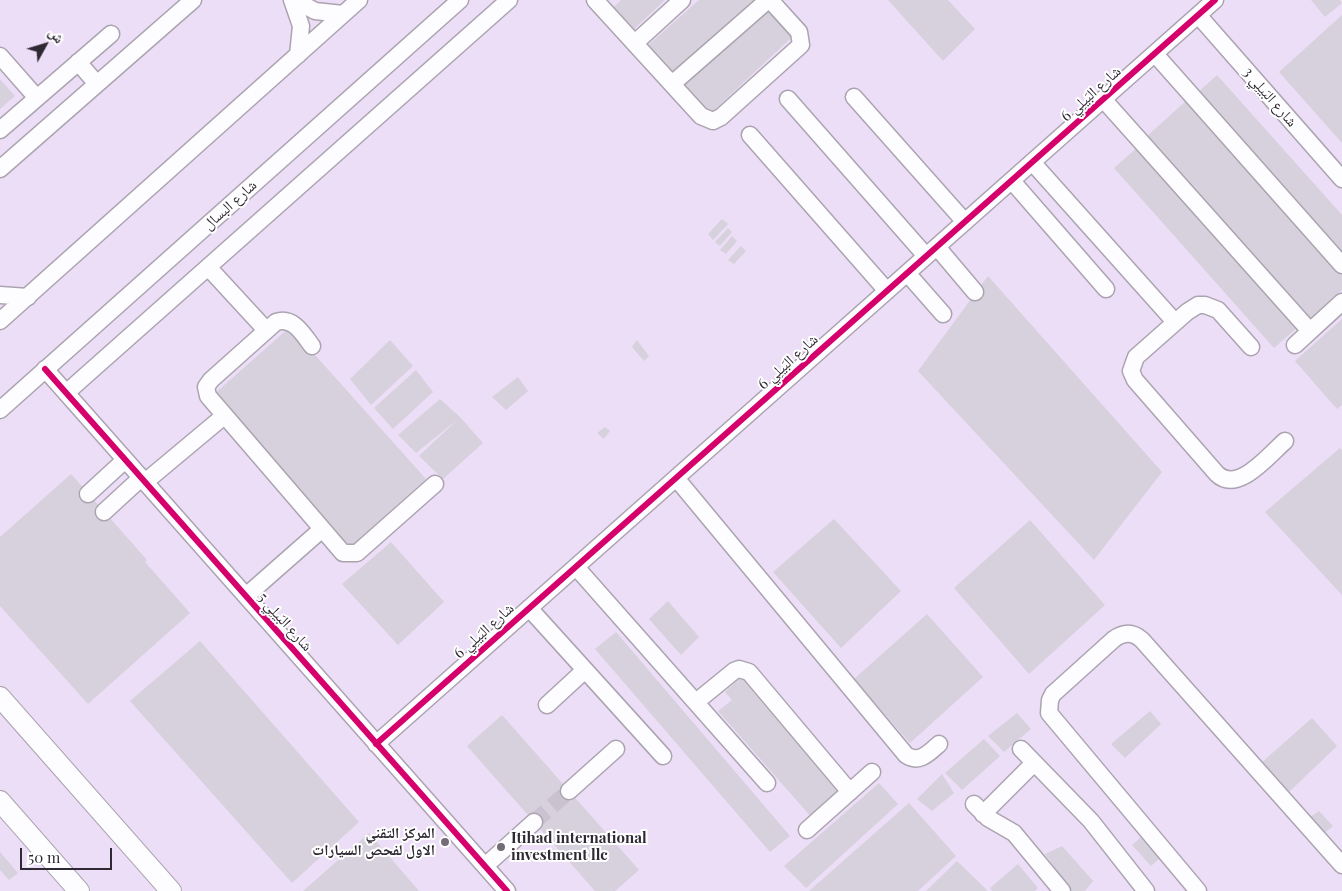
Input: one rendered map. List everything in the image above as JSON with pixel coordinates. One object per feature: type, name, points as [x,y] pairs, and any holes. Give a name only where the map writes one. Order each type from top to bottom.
[{"type":"main road","points":[[0,698],[171,891]]},
{"type":"main road","points":[[0,801],[79,891]]},
{"type":"street","points":[[0,169],[193,0]]},
{"type":"street","points":[[294,0],[315,11],[343,14]]},
{"type":"street","points":[[294,0],[301,26],[298,55]]},
{"type":"street","points":[[0,321],[359,0]]},
{"type":"street","name":"شارع البسال","points":[[0,410],[460,0]]},
{"type":"street","points":[[66,393],[509,0]]},
{"type":"street","points":[[595,0],[672,84],[705,119],[713,121],[721,117],[801,45],[799,32],[769,0],[672,84]]},
{"type":"street","points":[[635,43],[682,0]]},
{"type":"street","name":"شارع البَيلِي 6","points":[[376,744],[1215,0]]},
{"type":"street","name":"شارع البَيلِي 3","points":[[1198,15],[1342,179]]},
{"type":"street","points":[[0,130],[111,34]]},
{"type":"street","points":[[1155,54],[1342,265]]},
{"type":"street","points":[[0,56],[37,98]]},
{"type":"street","points":[[78,62],[97,84]]},
{"type":"street","points":[[854,97],[965,222]]},
{"type":"street","points":[[788,98],[931,252],[975,292]]},
{"type":"street","points":[[1103,100],[1310,332]]},
{"type":"street","points":[[750,135],[887,291]]},
{"type":"street","points":[[1032,162],[1175,322]]},
{"type":"street","points":[[1012,181],[1106,288]]},
{"type":"street","points":[[208,267],[266,330]]},
{"type":"street","points":[[907,273],[943,314]]},
{"type":"street","points":[[0,296],[28,297]]},
{"type":"street","points":[[1295,345],[1342,302]]},
{"type":"street","points":[[1251,347],[1223,314],[1205,305],[1192,308],[1136,357],[1131,366],[1132,376],[1217,474],[1231,481],[1241,479],[1285,441]]},
{"type":"street","points":[[312,346],[291,322],[281,321],[266,330],[208,383],[208,396],[342,553],[357,553],[434,484]]},
{"type":"street","name":"شارع البَيلِي 5","points":[[45,369],[507,891]]},
{"type":"street","points":[[104,512],[224,416]]},
{"type":"street","points":[[88,494],[125,460]]},
{"type":"street","points":[[676,478],[902,752],[909,757],[918,758],[939,744]]},
{"type":"street","points":[[246,596],[321,530]]},
{"type":"street","points":[[576,567],[767,783]]},
{"type":"street","points":[[529,608],[663,756]]},
{"type":"street","points":[[1198,891],[1049,713],[1050,700],[1053,694],[1114,639],[1125,634],[1132,634],[1142,640],[1342,865]]},
{"type":"street","points":[[547,705],[585,670]]},
{"type":"street","points":[[696,702],[734,671],[744,670],[749,672],[850,792]]},
{"type":"street","points":[[569,791],[616,749]]},
{"type":"street","points":[[1021,749],[1091,820],[1146,891]]},
{"type":"street","points":[[1034,762],[979,809],[994,822],[1014,834],[1062,891]]},
{"type":"street","points":[[807,830],[872,772]]},
{"type":"street","points":[[485,866],[534,822]]},
{"type":"street","points":[[155,873],[182,891]]},
{"type":"shaded area","points":[[0,0],[1342,0],[1342,891],[0,891]]},
{"type":"building","points":[[621,0],[665,0],[632,31],[612,9]]},
{"type":"building","points":[[699,0],[756,0],[673,78],[646,47]]},
{"type":"building","points":[[888,0],[948,0],[975,29],[943,61]]},
{"type":"building","points":[[1311,0],[1340,0],[1342,3],[1325,17]]},
{"type":"building","points":[[767,9],[792,37],[709,115],[683,87]]},
{"type":"building","points":[[1342,15],[1342,143],[1279,72]]},
{"type":"building","points":[[1217,75],[1342,215],[1342,255],[1197,93]]},
{"type":"building","points":[[0,79],[15,96],[0,109]]},
{"type":"building","points":[[1188,99],[1342,271],[1342,290],[1309,320],[1145,138]]},
{"type":"building","points":[[1139,146],[1299,326],[1274,348],[1114,168]]},
{"type":"building","points":[[722,219],[728,224],[713,240],[708,234]]},
{"type":"building","points":[[728,228],[732,232],[720,246],[715,242]]},
{"type":"building","points":[[732,236],[737,241],[726,254],[720,250]]},
{"type":"building","points":[[741,246],[746,251],[734,264],[728,260]]},
{"type":"building","points":[[988,276],[1162,472],[1094,560],[918,371]]},
{"type":"building","points":[[1342,319],[1342,405],[1337,409],[1295,361]]},
{"type":"building","points":[[290,327],[426,479],[349,548],[213,395]]},
{"type":"building","points":[[390,340],[413,366],[371,405],[350,379]]},
{"type":"building","points":[[637,340],[649,356],[644,361],[632,347]]},
{"type":"building","points":[[416,370],[433,392],[393,429],[374,408]]},
{"type":"building","points":[[518,377],[528,391],[506,410],[492,397]]},
{"type":"building","points":[[440,399],[460,417],[483,443],[443,479],[419,456],[457,420],[416,453],[398,435]]},
{"type":"building","points":[[605,427],[610,431],[604,439],[597,433]]},
{"type":"building","points":[[1340,448],[1342,450],[1342,595],[1265,512]]},
{"type":"building","points":[[71,474],[147,560],[145,562],[190,613],[88,704],[0,606],[0,537]]},
{"type":"building","points":[[834,519],[901,591],[841,648],[773,572]]},
{"type":"building","points":[[1030,520],[1105,605],[1029,674],[954,588]]},
{"type":"building","points":[[391,542],[444,602],[398,645],[342,584]]},
{"type":"building","points":[[668,601],[699,637],[681,655],[649,619]]},
{"type":"building","points":[[927,614],[983,677],[910,743],[854,679]]},
{"type":"building","points":[[616,632],[790,836],[770,852],[595,649]]},
{"type":"building","points":[[200,641],[359,822],[292,883],[130,701]]},
{"type":"building","points":[[743,675],[845,791],[813,819],[718,711],[732,700],[725,692]]},
{"type":"building","points":[[1150,711],[1161,724],[1125,758],[1111,744]]},
{"type":"building","points":[[1017,713],[1031,729],[1004,752],[988,736]]},
{"type":"building","points":[[502,715],[639,870],[615,891],[595,891],[467,746]]},
{"type":"building","points":[[1312,718],[1337,746],[1289,792],[1261,763]]},
{"type":"building","points":[[984,739],[1000,756],[962,790],[945,773]]},
{"type":"building","points":[[942,774],[954,793],[932,811],[917,799]]},
{"type":"building","points":[[879,783],[898,804],[806,888],[784,866]]},
{"type":"building","points":[[909,803],[956,856],[918,891],[809,891]]},
{"type":"building","points":[[1319,811],[1333,826],[1322,835],[1307,819]]},
{"type":"building","points":[[369,833],[419,891],[303,891]]},
{"type":"building","points":[[1141,837],[1160,858],[1151,866],[1132,845]]},
{"type":"building","points":[[1062,846],[1093,881],[1085,891],[1072,891],[1045,854]]},
{"type":"building","points":[[0,852],[18,873],[9,880],[0,870]]},
{"type":"building","points":[[957,861],[988,891],[926,891]]},
{"type":"building","points":[[1018,864],[1038,888],[1035,891],[992,891],[990,888]]},
{"type":"tunnel","points":[[534,822],[569,791]]},
{"type":"cycle path","points":[[376,744],[1215,0]]},
{"type":"cycle path","points":[[45,369],[507,891]]},
{"type":"place","name":"المركز التقني الاول لفحص السيارات","points":[[445,842]]},
{"type":"place","name":"Itihad international investment llc","points":[[501,847]]}]
